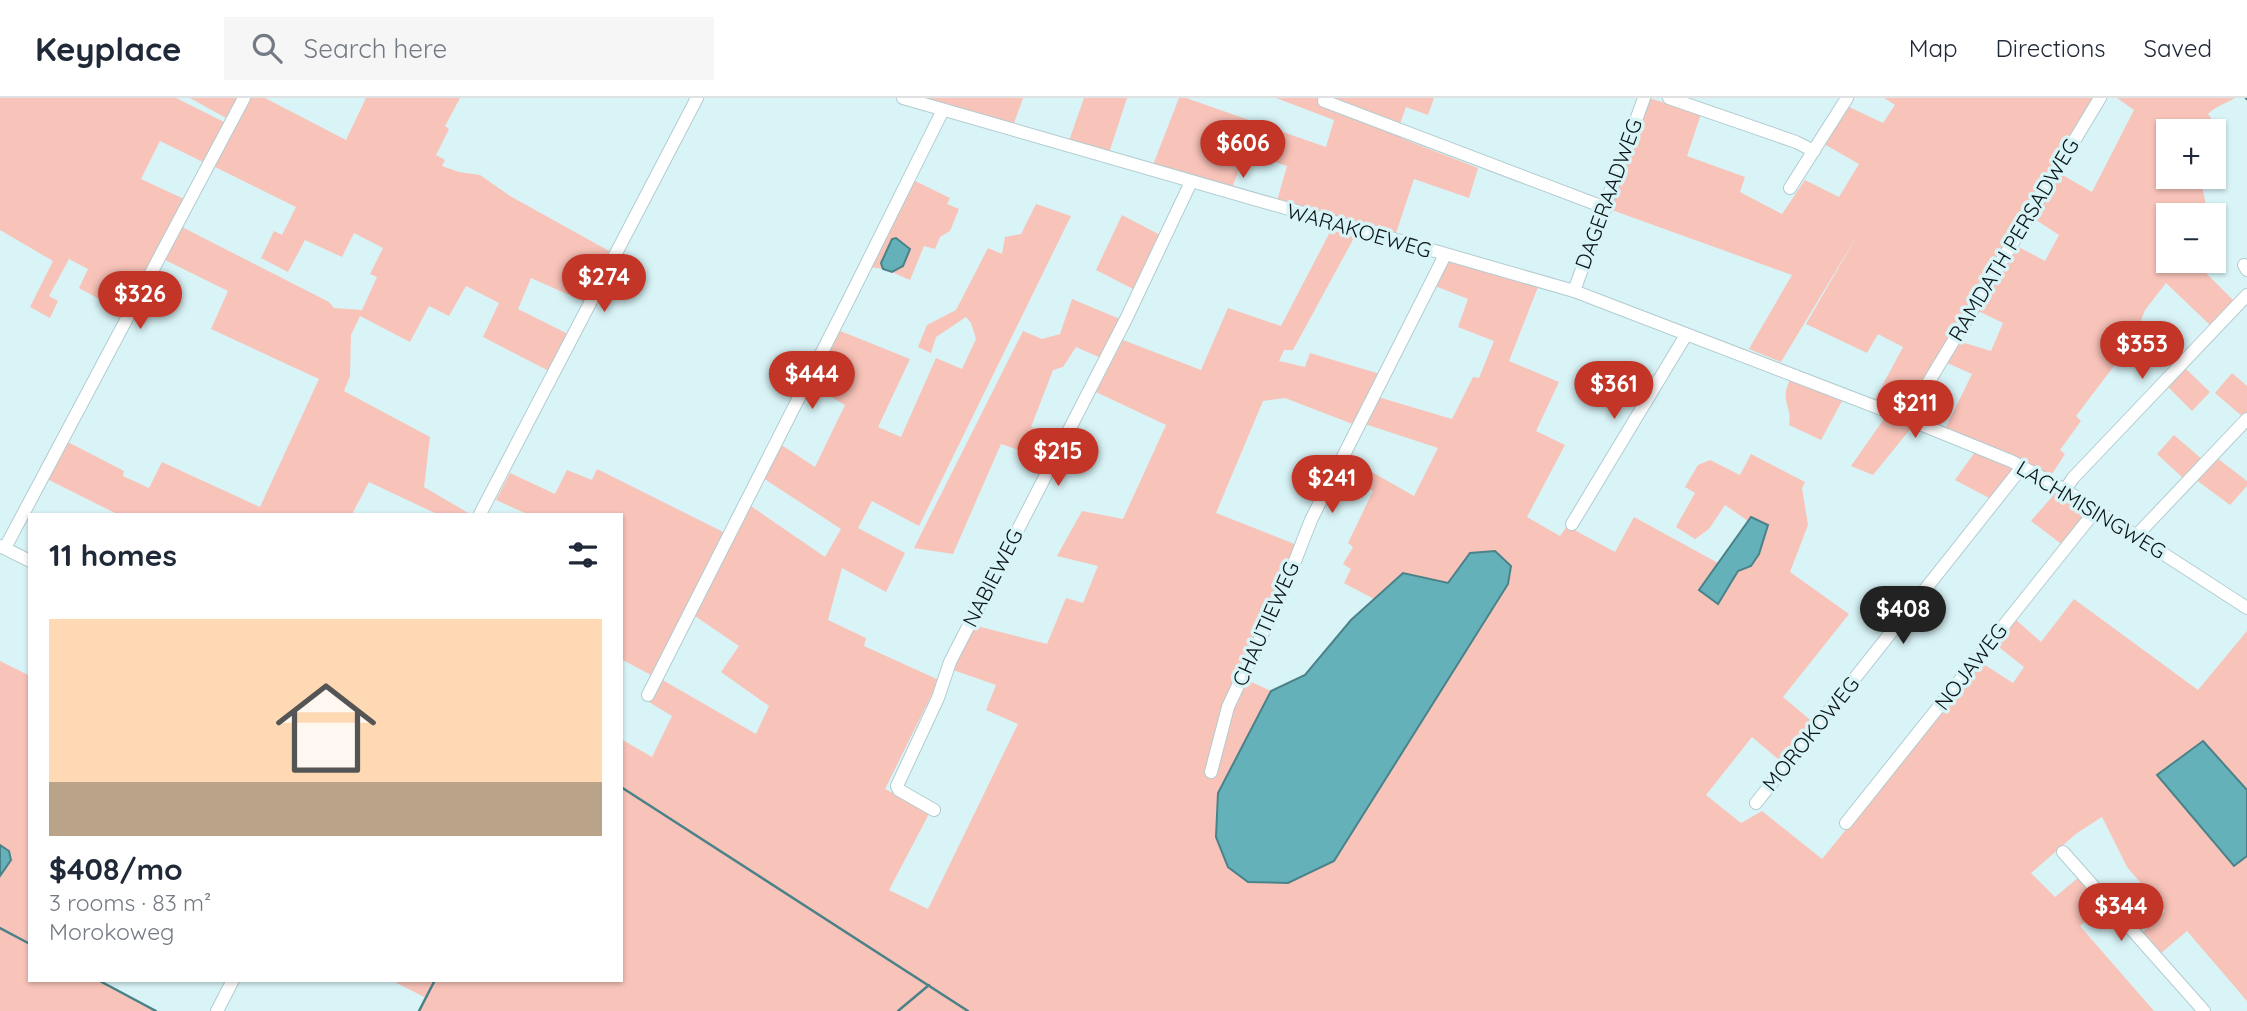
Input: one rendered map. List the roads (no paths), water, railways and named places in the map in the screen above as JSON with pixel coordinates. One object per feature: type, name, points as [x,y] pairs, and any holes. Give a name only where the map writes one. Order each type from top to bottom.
[{"type":"street","points":[[28,560],[2,547],[244,98]]},
{"type":"street","points":[[481,513],[697,98]]},
{"type":"street","name":"WARAKOEWEG","points":[[903,98],[1574,291]]},
{"type":"street","name":"DAGERAADWEG","points":[[1574,291],[1644,98]]},
{"type":"street","points":[[1669,98],[1796,142],[1814,151]]},
{"type":"street","points":[[1790,188],[1847,98]]},
{"type":"street","name":"RAMDATH PERSADWEG","points":[[1910,420],[1916,403],[2100,98]]},
{"type":"street","points":[[1324,101],[1605,208]]},
{"type":"street","points":[[648,695],[943,110]]},
{"type":"street","name":"NABIEWEG","points":[[934,810],[897,788],[938,698],[950,662],[1126,319],[1191,182]]},
{"type":"street","name":"CHAUTIEWEG","points":[[1211,772],[1228,707],[1283,591],[1311,520],[1445,255]]},
{"type":"street","name":"LACHMISINGWEG","points":[[1574,291],[1910,420],[2022,467],[2065,490],[2247,608]]},
{"type":"street","points":[[2065,490],[2073,478],[2247,295]]},
{"type":"street","points":[[1572,524],[1686,335]]},
{"type":"street","points":[[2136,536],[2247,419]]},
{"type":"street","name":"MOROKOWEG","points":[[1756,803],[2022,467]]},
{"type":"street","name":"NOJAWEG","points":[[1846,823],[2096,510]]},
{"type":"street","points":[[2063,852],[2204,1011]]},
{"type":"street","points":[[217,1011],[232,982]]},
{"type":"water","points":[[896,238],[910,249],[903,266],[892,272],[883,269],[881,263],[892,239]]},
{"type":"water","points":[[1751,517],[1768,525],[1759,554],[1751,566],[1738,571],[1718,604],[1699,590]]},
{"type":"water","points":[[1495,551],[1511,566],[1508,584],[1334,861],[1288,883],[1248,882],[1228,867],[1216,837],[1218,793],[1271,691],[1305,675],[1351,620],[1403,573],[1448,583],[1470,553]]},
{"type":"water","points":[[2203,741],[2247,790],[2247,856],[2234,866],[2157,775]]},
{"type":"water","points":[[0,845],[9,851],[11,860],[0,876]]},
{"type":"waterway","points":[[623,788],[968,1011]]},
{"type":"waterway","points":[[0,928],[28,943]]},
{"type":"waterway","points":[[102,982],[156,1011]]},
{"type":"waterway","points":[[419,1011],[434,982]]},
{"type":"waterway","points":[[898,1011],[929,985]]}]
